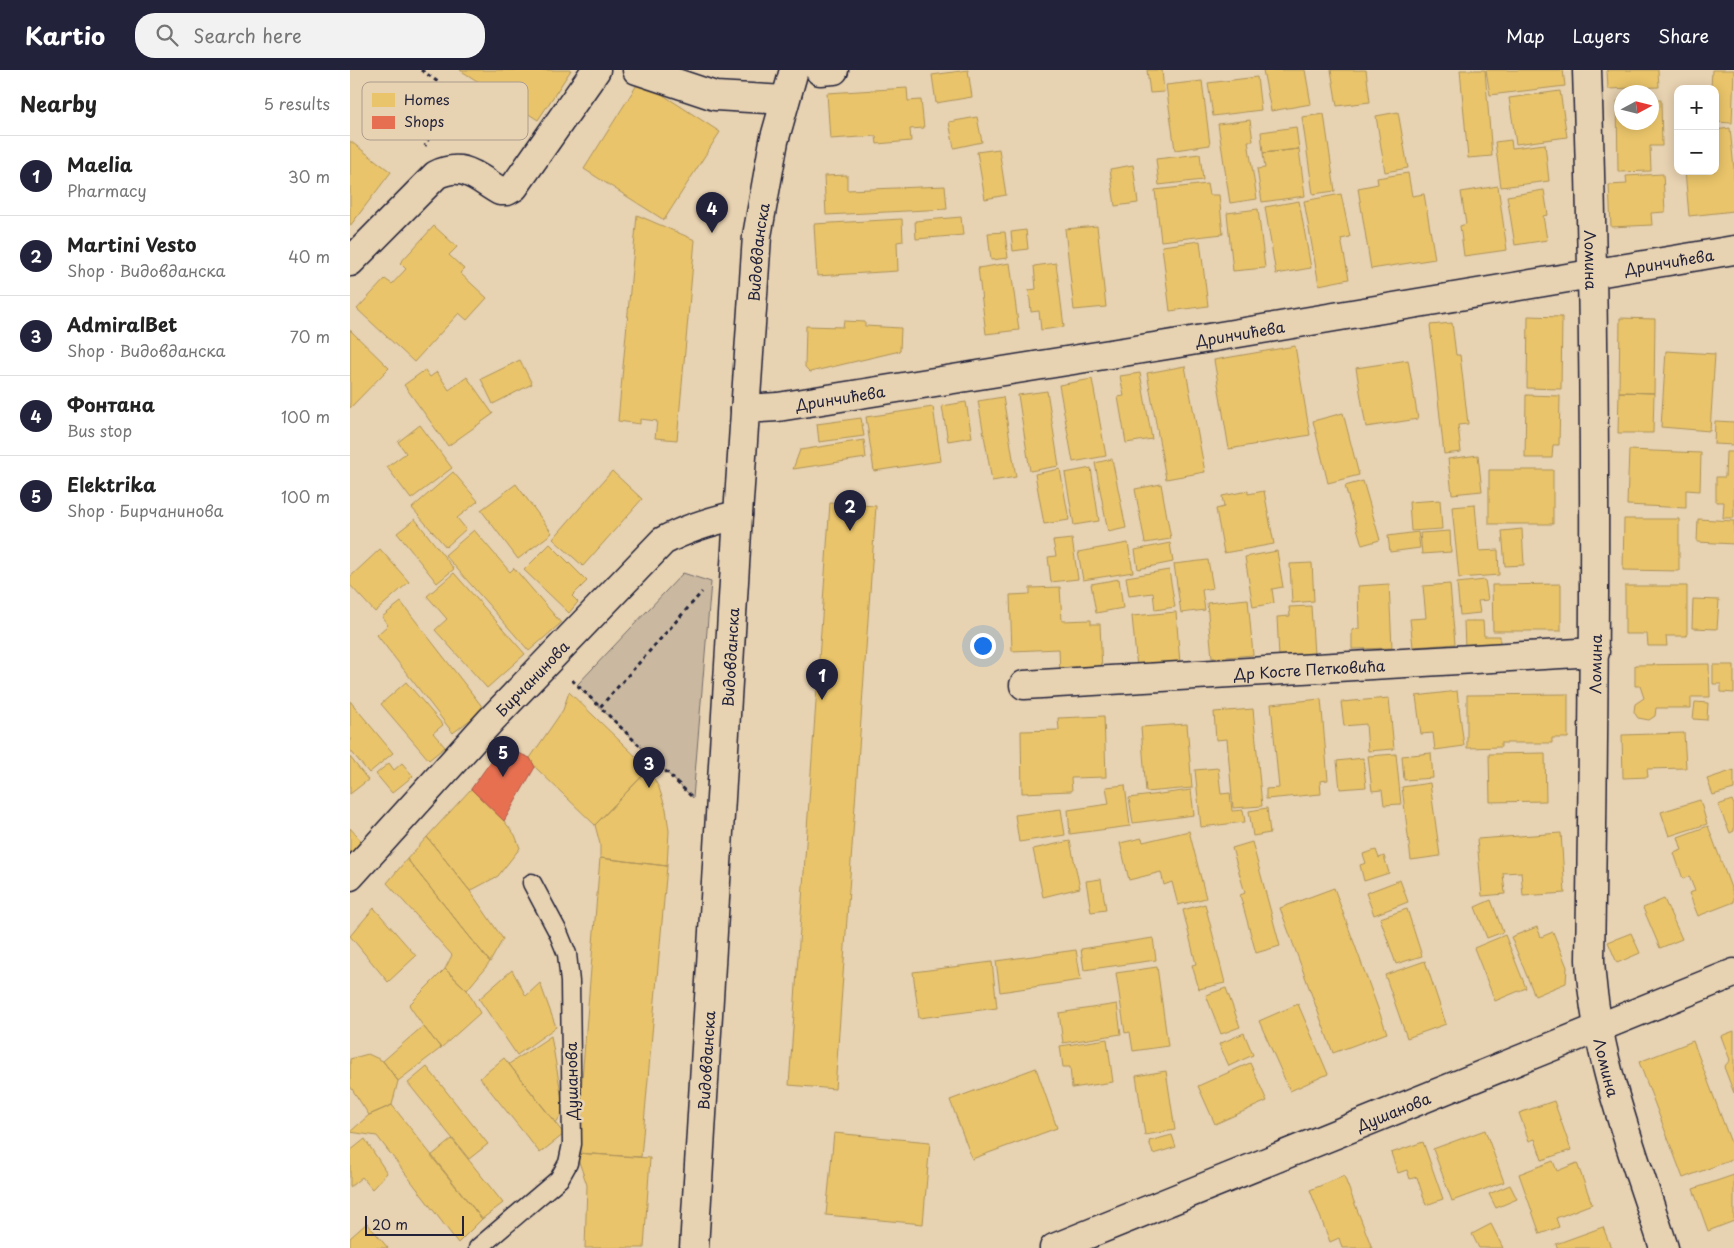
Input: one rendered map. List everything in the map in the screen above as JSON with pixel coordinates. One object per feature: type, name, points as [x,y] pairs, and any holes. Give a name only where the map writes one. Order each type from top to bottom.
[{"type":"street","points":[[350,262],[436,175],[446,170],[462,169],[500,191],[507,191],[514,187],[596,70]]},
{"type":"street","points":[[637,70],[715,96],[785,100]]},
{"type":"street","name":"Видовданска","points":[[694,1248],[738,515],[758,236],[774,141],[785,100],[816,70]]},
{"type":"street","name":"Ломина","points":[[1587,70],[1593,274],[1595,652],[1590,960],[1592,1000],[1604,1059],[1664,1248]]},
{"type":"street","name":"Дринчићева","points":[[745,409],[786,406],[1734,250]]},
{"type":"street","name":"Бирчанинова","points":[[350,876],[550,658],[663,541],[697,526],[738,515]]},
{"type":"street","name":"Др Косте Петковића","points":[[1024,685],[1595,652]]},
{"type":"street","name":"Душанова","points":[[1054,1248],[1734,973]]},
{"type":"lane","name":"Душанова","points":[[478,1248],[559,1179],[568,1163],[572,1144],[570,982],[567,954],[558,932],[532,882]]},
{"type":"path","points":[[421,70],[438,82]]},
{"type":"path","points":[[428,140],[425,147],[446,170]]},
{"type":"path","points":[[600,707],[704,589]]},
{"type":"path","points":[[550,658],[692,798]]},
{"type":"shaded area","points":[[683,573],[711,582],[693,798],[577,685]]},
{"type":"building: Homes","points":[[460,70],[571,70],[538,120],[528,114],[528,82],[479,82]]},
{"type":"building: Homes","points":[[968,70],[972,97],[936,103],[932,75]]},
{"type":"building: Homes","points":[[1147,70],[1162,70],[1164,92],[1150,93]]},
{"type":"building: Homes","points":[[1263,70],[1305,70],[1311,104],[1271,111]]},
{"type":"building: Homes","points":[[1331,70],[1366,70],[1370,102],[1337,106]]},
{"type":"building: Homes","points":[[1460,70],[1485,70],[1492,156],[1468,158]]},
{"type":"building: Homes","points":[[1486,70],[1563,70],[1565,86],[1490,95]]},
{"type":"building: Homes","points":[[1607,70],[1658,70],[1659,85],[1614,85],[1614,89],[1608,89]]},
{"type":"building: Homes","points":[[1712,70],[1734,70],[1732,123],[1719,122],[1719,85],[1711,85]]},
{"type":"building: Homes","points":[[1257,77],[1261,110],[1213,116],[1208,83]]},
{"type":"building: Homes","points":[[640,80],[720,132],[664,220],[584,169]]},
{"type":"building: Homes","points":[[1202,81],[1210,145],[1175,150],[1166,85]]},
{"type":"building: Homes","points":[[907,88],[908,101],[921,100],[924,128],[910,129],[911,141],[877,144],[876,136],[830,139],[827,93]]},
{"type":"building: Homes","points":[[1560,91],[1567,137],[1516,144],[1509,98]]},
{"type":"building: Homes","points":[[1659,100],[1661,100],[1662,146],[1650,146],[1651,171],[1618,172],[1617,130],[1659,130]]},
{"type":"building: Homes","points":[[1398,112],[1408,168],[1385,172],[1376,116]]},
{"type":"building: Homes","points":[[1324,114],[1335,191],[1313,194],[1302,117]]},
{"type":"building: Homes","points":[[977,117],[982,142],[954,148],[949,122]]},
{"type":"building: Homes","points":[[1250,120],[1253,141],[1248,141],[1257,199],[1230,203],[1218,124]]},
{"type":"building: Homes","points":[[1296,127],[1299,149],[1263,153],[1261,132]]},
{"type":"building: Homes","points":[[1730,128],[1734,169],[1734,211],[1689,216],[1685,175],[1719,175],[1719,129]]},
{"type":"building: Homes","points":[[1511,140],[1512,148],[1545,144],[1549,181],[1501,187],[1495,142]]},
{"type":"building: Homes","points":[[350,141],[391,172],[350,226]]},
{"type":"building: Homes","points":[[999,149],[1006,195],[985,199],[977,152]]},
{"type":"building: Homes","points":[[1299,149],[1305,196],[1262,202],[1257,169],[1265,168],[1263,153]]},
{"type":"building: Homes","points":[[1200,154],[1203,180],[1159,185],[1156,159]]},
{"type":"building: Homes","points":[[1133,165],[1138,203],[1115,206],[1110,169]]},
{"type":"building: Homes","points":[[1408,173],[1412,196],[1424,194],[1435,259],[1371,269],[1358,188],[1378,184],[1377,178]]},
{"type":"building: Homes","points":[[1663,174],[1665,212],[1651,213],[1652,225],[1611,227],[1609,185],[1627,184],[1626,176]]},
{"type":"building: Homes","points":[[847,175],[847,190],[945,186],[947,209],[826,215],[824,176]]},
{"type":"building: Homes","points":[[1207,184],[1209,195],[1219,195],[1223,234],[1161,241],[1155,190]]},
{"type":"building: Homes","points":[[1498,186],[1507,250],[1464,256],[1460,226],[1466,224],[1461,192]]},
{"type":"building: Homes","points":[[1544,190],[1548,215],[1543,216],[1547,240],[1515,245],[1507,196]]},
{"type":"building: Homes","points":[[1341,194],[1350,237],[1341,239],[1349,279],[1319,285],[1304,201]]},
{"type":"building: Homes","points":[[1299,201],[1311,268],[1276,274],[1265,207]]},
{"type":"building: Homes","points":[[1258,209],[1265,268],[1233,271],[1227,213]]},
{"type":"building: Homes","points":[[637,215],[695,240],[677,440],[655,438],[657,421],[640,419],[640,424],[618,421]]},
{"type":"building: Homes","points":[[961,217],[963,235],[916,239],[915,221]]},
{"type":"building: Homes","points":[[902,219],[903,241],[897,242],[898,271],[817,276],[814,224]]},
{"type":"building: Homes","points":[[434,226],[457,247],[449,255],[464,269],[460,273],[487,298],[467,320],[459,313],[414,362],[357,309],[385,279],[392,284],[406,269],[400,263]]},
{"type":"building: Homes","points":[[1097,226],[1106,307],[1074,310],[1065,229]]},
{"type":"building: Homes","points":[[1026,230],[1028,249],[1013,251],[1011,232]]},
{"type":"building: Homes","points":[[1005,232],[1008,258],[991,260],[988,233]]},
{"type":"building: Homes","points":[[1200,241],[1208,306],[1170,311],[1162,246]]},
{"type":"building: Homes","points":[[1010,263],[1019,330],[986,334],[978,268]]},
{"type":"building: Homes","points":[[1056,263],[1064,327],[1041,330],[1039,311],[1031,312],[1029,290],[1036,289],[1034,266]]},
{"type":"building: Homes","points":[[1528,316],[1562,317],[1561,389],[1527,388]]},
{"type":"building: Homes","points":[[1620,318],[1655,319],[1654,393],[1619,392]]},
{"type":"building: Homes","points":[[844,321],[865,322],[865,326],[901,328],[900,351],[810,372],[805,367],[806,326],[843,327]]},
{"type":"building: Homes","points":[[1452,323],[1456,355],[1460,355],[1468,424],[1458,425],[1461,452],[1444,454],[1430,325]]},
{"type":"building: Homes","points":[[350,330],[389,368],[350,408]]},
{"type":"building: Homes","points":[[1295,346],[1310,435],[1229,449],[1214,360]]},
{"type":"building: Homes","points":[[1666,351],[1715,354],[1710,431],[1661,427]]},
{"type":"building: Homes","points":[[520,360],[532,384],[493,404],[481,379]]},
{"type":"building: Homes","points":[[1408,360],[1418,419],[1366,427],[1356,368]]},
{"type":"building: Homes","points":[[1185,366],[1205,472],[1166,479],[1147,373]]},
{"type":"building: Homes","points":[[425,370],[430,377],[437,372],[449,390],[467,377],[493,414],[448,446],[404,385]]},
{"type":"building: Homes","points":[[1140,373],[1152,439],[1126,443],[1118,397],[1124,396],[1120,376]]},
{"type":"building: Homes","points":[[1092,379],[1106,456],[1073,462],[1059,385]]},
{"type":"building: Homes","points":[[1047,391],[1059,466],[1030,471],[1018,395]]},
{"type":"building: Homes","points":[[1619,392],[1654,393],[1653,433],[1618,433]]},
{"type":"building: Homes","points":[[1526,395],[1560,396],[1559,445],[1553,445],[1552,458],[1525,458]]},
{"type":"building: Homes","points":[[1003,397],[1016,477],[992,481],[978,401]]},
{"type":"building: Homes","points":[[966,402],[972,437],[948,441],[942,406]]},
{"type":"building: Homes","points":[[933,407],[941,461],[874,471],[866,417]]},
{"type":"building: Homes","points":[[1343,413],[1359,475],[1328,483],[1313,421]]},
{"type":"building: Homes","points":[[861,418],[864,436],[819,442],[817,424]]},
{"type":"building: Homes","points":[[1715,421],[1734,422],[1734,445],[1714,444]]},
{"type":"building: Homes","points":[[420,425],[452,468],[411,499],[387,467],[406,453],[398,442]]},
{"type":"building: Homes","points":[[864,440],[866,458],[793,469],[800,450]]},
{"type":"building: Homes","points":[[1629,450],[1701,453],[1700,491],[1686,490],[1686,508],[1627,505]]},
{"type":"building: Homes","points":[[1726,452],[1734,452],[1734,518],[1723,518],[1724,502],[1716,502],[1716,477],[1725,477]]},
{"type":"building: Homes","points":[[1478,455],[1482,491],[1452,494],[1448,459]]},
{"type":"building: Homes","points":[[1112,459],[1126,528],[1108,532],[1095,463]]},
{"type":"building: Homes","points":[[1091,468],[1099,521],[1074,525],[1065,473]]},
{"type":"building: Homes","points":[[1060,469],[1069,520],[1044,524],[1035,474]]},
{"type":"building: Homes","points":[[1489,470],[1553,470],[1553,524],[1489,524]]},
{"type":"building: Homes","points":[[612,471],[642,499],[583,566],[553,539]]},
{"type":"building: Homes","points":[[453,472],[478,501],[457,518],[466,529],[446,547],[412,508]]},
{"type":"building: Homes","points":[[1363,481],[1380,540],[1362,545],[1345,486]]},
{"type":"building: Homes","points":[[516,484],[552,533],[518,559],[481,510]]},
{"type":"building: Homes","points":[[1161,484],[1171,539],[1145,543],[1135,489]]},
{"type":"building: Homes","points":[[1248,491],[1248,494],[1264,491],[1274,544],[1224,553],[1216,509],[1224,507],[1222,496]]},
{"type":"building: Homes","points":[[1440,500],[1442,529],[1411,531],[1409,502]]},
{"type":"building: Homes","points":[[830,503],[876,506],[835,1089],[789,1085]]},
{"type":"building: Homes","points":[[1475,505],[1479,551],[1498,550],[1499,575],[1459,578],[1452,507]]},
{"type":"building: Homes","points":[[415,519],[454,569],[437,583],[397,533]]},
{"type":"building: Homes","points":[[1624,519],[1679,519],[1679,571],[1623,570]]},
{"type":"building: Homes","points":[[1698,519],[1734,521],[1734,544],[1697,542]]},
{"type":"building: Homes","points":[[1522,529],[1524,565],[1505,566],[1502,531]]},
{"type":"building: Homes","points":[[474,530],[510,572],[514,568],[561,623],[529,651],[445,555]]},
{"type":"building: Homes","points":[[1450,531],[1451,552],[1422,554],[1420,533]]},
{"type":"building: Homes","points":[[1418,532],[1420,548],[1390,552],[1388,536]]},
{"type":"building: Homes","points":[[1072,539],[1078,579],[1051,582],[1048,557],[1056,556],[1053,541]]},
{"type":"building: Homes","points":[[1128,543],[1133,572],[1083,580],[1078,552]]},
{"type":"building: Homes","points":[[1170,543],[1173,562],[1138,569],[1135,550]]},
{"type":"building: Homes","points":[[550,544],[587,581],[572,596],[578,602],[569,613],[524,570]]},
{"type":"building: Homes","points":[[380,549],[409,582],[375,612],[350,585],[350,577]]},
{"type":"building: Homes","points":[[1277,551],[1283,587],[1272,589],[1274,603],[1253,607],[1245,557]]},
{"type":"building: Homes","points":[[1208,560],[1213,588],[1202,590],[1205,610],[1181,613],[1174,564]]},
{"type":"building: Homes","points":[[1312,563],[1314,601],[1292,603],[1290,564]]},
{"type":"building: Homes","points":[[1169,570],[1175,607],[1155,610],[1153,593],[1129,596],[1126,577]]},
{"type":"building: Homes","points":[[454,573],[525,654],[487,688],[435,630],[447,619],[427,596]]},
{"type":"building: Homes","points":[[1119,579],[1123,608],[1096,613],[1091,584]]},
{"type":"building: Homes","points":[[1485,580],[1488,600],[1478,601],[1480,613],[1460,615],[1457,583]]},
{"type":"building: Homes","points":[[1389,584],[1392,648],[1352,649],[1352,630],[1359,629],[1358,586]]},
{"type":"building: Homes","points":[[1450,584],[1455,644],[1413,647],[1410,619],[1426,618],[1423,586]]},
{"type":"building: Homes","points":[[1561,584],[1561,631],[1493,631],[1492,585]]},
{"type":"building: Homes","points":[[1625,586],[1687,586],[1687,636],[1666,636],[1667,646],[1648,646],[1647,634],[1625,634]]},
{"type":"building: Homes","points":[[1060,587],[1062,621],[1091,620],[1091,624],[1100,624],[1102,672],[1060,674],[1059,649],[1012,651],[1010,595],[1030,594],[1030,588]]},
{"type":"building: Homes","points":[[1248,599],[1253,655],[1212,658],[1207,603]]},
{"type":"building: Homes","points":[[1693,599],[1719,600],[1717,629],[1692,628]]},
{"type":"building: Homes","points":[[401,602],[484,709],[453,733],[377,635],[388,625],[382,617]]},
{"type":"building: Homes","points":[[1311,606],[1314,655],[1279,657],[1277,617],[1290,616],[1289,607]]},
{"type":"building: Homes","points":[[1176,612],[1180,664],[1137,668],[1132,616]]},
{"type":"building: Homes","points":[[1464,621],[1483,621],[1484,636],[1500,636],[1500,648],[1465,649]]},
{"type":"building: Homes","points":[[1709,664],[1710,697],[1691,697],[1691,708],[1656,708],[1655,716],[1649,720],[1638,718],[1634,712],[1635,704],[1644,698],[1640,686],[1635,686],[1635,665]]},
{"type":"building: Homes","points":[[1713,665],[1734,665],[1734,693],[1721,692],[1721,684],[1713,684]]},
{"type":"building: Homes","points":[[406,682],[443,725],[433,733],[445,747],[429,760],[381,704]]},
{"type":"building: Homes","points":[[1457,691],[1464,746],[1435,750],[1433,733],[1421,734],[1416,696]]},
{"type":"building: Homes","points":[[569,692],[649,769],[595,825],[535,767],[530,758],[563,710]]},
{"type":"building: Homes","points":[[1568,694],[1568,738],[1552,738],[1552,743],[1501,743],[1501,747],[1467,748],[1467,695]]},
{"type":"building: Homes","points":[[1389,698],[1394,749],[1368,751],[1366,724],[1344,726],[1341,702]]},
{"type":"building: Homes","points":[[1321,699],[1328,780],[1320,781],[1321,794],[1266,799],[1266,789],[1279,788],[1271,704]]},
{"type":"building: Homes","points":[[350,701],[393,753],[369,773],[350,750]]},
{"type":"building: Homes","points":[[1695,702],[1708,703],[1707,720],[1693,719]]},
{"type":"building: Homes","points":[[1253,709],[1262,806],[1233,808],[1227,739],[1216,740],[1214,712]]},
{"type":"building: Homes","points":[[1104,716],[1106,777],[1071,778],[1072,791],[1022,793],[1021,731],[1059,730],[1058,718]]},
{"type":"building: Homes","points":[[1187,724],[1192,788],[1146,792],[1141,727]]},
{"type":"building: Homes","points":[[1684,733],[1686,768],[1647,769],[1648,777],[1623,778],[1622,735]]},
{"type":"building: Homes","points":[[1431,753],[1433,778],[1404,780],[1402,756]]},
{"type":"building: Homes","points":[[1545,753],[1546,801],[1490,802],[1489,754]]},
{"type":"building: Homes","points":[[1396,754],[1401,804],[1384,805],[1382,790],[1372,791],[1368,756]]},
{"type":"building: Homes","points":[[350,757],[368,780],[350,794]]},
{"type":"building: Homes","points":[[1363,758],[1366,787],[1340,789],[1337,761]]},
{"type":"building: Homes","points":[[389,763],[394,770],[402,763],[413,776],[392,793],[376,774]]},
{"type":"building: Homes","points":[[1218,768],[1221,794],[1230,793],[1232,811],[1243,810],[1245,822],[1201,827],[1195,770]]},
{"type":"building: Homes","points":[[649,769],[659,788],[666,809],[669,831],[667,866],[600,858],[600,844],[595,825]]},
{"type":"building: Homes","points":[[1734,770],[1734,789],[1713,795],[1707,779]]},
{"type":"building: Homes","points":[[1430,783],[1440,856],[1411,860],[1402,787]]},
{"type":"building: Homes","points":[[1125,785],[1130,826],[1070,834],[1068,810],[1109,804],[1106,787]]},
{"type":"building: Homes","points":[[471,789],[504,821],[515,835],[520,848],[498,876],[470,891],[427,837]]},
{"type":"building: Homes","points":[[1191,790],[1194,815],[1133,823],[1129,798]]},
{"type":"building: Homes","points":[[1700,800],[1707,824],[1669,836],[1661,812]]},
{"type":"building: Homes","points":[[1732,800],[1734,805],[1734,831],[1730,833],[1718,805]]},
{"type":"building: Homes","points":[[1267,808],[1270,833],[1253,836],[1249,811]]},
{"type":"building: Homes","points":[[1061,809],[1065,835],[1019,842],[1015,815]]},
{"type":"building: Homes","points":[[1708,826],[1734,896],[1734,902],[1698,916],[1689,893],[1695,891],[1689,876],[1683,879],[1674,853],[1682,850],[1678,837]]},
{"type":"building: Homes","points":[[350,828],[364,844],[350,856]]},
{"type":"building: Homes","points":[[1189,831],[1206,898],[1178,905],[1172,882],[1164,885],[1161,872],[1129,880],[1120,843],[1142,838],[1143,842]]},
{"type":"building: Homes","points":[[1561,833],[1565,893],[1523,896],[1521,872],[1503,873],[1505,894],[1482,896],[1477,839]]},
{"type":"building: Homes","points":[[427,837],[470,891],[503,939],[490,962],[407,859]]},
{"type":"building: Homes","points":[[1070,841],[1080,888],[1043,897],[1033,849]]},
{"type":"building: Homes","points":[[1252,842],[1280,946],[1256,953],[1240,895],[1245,893],[1232,848]]},
{"type":"building: Homes","points":[[1376,850],[1379,858],[1384,856],[1389,873],[1364,881],[1360,865],[1366,863],[1363,854]]},
{"type":"building: Homes","points":[[600,858],[667,866],[641,1157],[576,1153]]},
{"type":"building: Homes","points":[[407,859],[490,962],[467,990],[445,969],[452,955],[387,883]]},
{"type":"building: Homes","points":[[1101,879],[1106,910],[1091,912],[1086,881]]},
{"type":"building: Homes","points":[[1400,880],[1408,902],[1374,915],[1366,893]]},
{"type":"building: Homes","points":[[1334,888],[1387,1033],[1333,1053],[1280,908]]},
{"type":"building: Homes","points":[[1664,899],[1682,939],[1660,948],[1643,908]]},
{"type":"building: Homes","points":[[1491,900],[1503,932],[1487,938],[1475,907]]},
{"type":"building: Homes","points":[[1205,904],[1225,983],[1199,989],[1192,965],[1196,964],[1183,910]]},
{"type":"building: Homes","points":[[374,908],[416,956],[388,982],[350,936]]},
{"type":"building: Homes","points":[[1407,909],[1422,956],[1396,964],[1380,918]]},
{"type":"building: Homes","points":[[1537,927],[1541,937],[1553,932],[1567,967],[1566,983],[1535,996],[1511,937]]},
{"type":"building: Homes","points":[[1631,933],[1640,953],[1617,963],[1608,942]]},
{"type":"building: Homes","points":[[1505,935],[1526,988],[1495,1001],[1474,948]]},
{"type":"building: Homes","points":[[1153,938],[1156,960],[1084,970],[1081,949]]},
{"type":"building: Homes","points":[[1076,950],[1081,980],[1000,992],[996,961]]},
{"type":"building: Homes","points":[[1425,961],[1446,1024],[1407,1038],[1385,975]]},
{"type":"building: Homes","points":[[992,962],[997,1008],[919,1018],[913,972]]},
{"type":"building: Homes","points":[[1157,967],[1168,1046],[1133,1051],[1130,1032],[1125,1033],[1116,973]]},
{"type":"building: Homes","points":[[445,969],[467,990],[480,1013],[441,1048],[409,1005]]},
{"type":"building: Homes","points":[[512,970],[526,996],[540,983],[556,1027],[517,1055],[479,999]]},
{"type":"building: Homes","points":[[1226,988],[1240,1027],[1221,1034],[1206,995]]},
{"type":"building: Homes","points":[[1117,1004],[1121,1034],[1063,1043],[1059,1013]]},
{"type":"building: Homes","points":[[1298,1004],[1328,1074],[1290,1091],[1259,1021]]},
{"type":"building: Homes","points":[[423,1026],[441,1048],[398,1081],[383,1061]]},
{"type":"building: Homes","points":[[1734,1031],[1734,1093],[1724,1067],[1730,1060],[1721,1036]]},
{"type":"building: Homes","points":[[1244,1033],[1253,1055],[1229,1066],[1219,1044]]},
{"type":"building: Homes","points":[[551,1036],[564,1110],[556,1123],[509,1064]]},
{"type":"building: Homes","points":[[1107,1039],[1113,1082],[1072,1088],[1070,1067],[1063,1067],[1060,1046]]},
{"type":"building: Homes","points":[[1693,1041],[1734,1151],[1734,1159],[1683,1178],[1639,1062]]},
{"type":"building: Homes","points":[[368,1054],[383,1061],[398,1081],[392,1105],[369,1115],[350,1086],[350,1059]]},
{"type":"building: Homes","points":[[504,1058],[564,1134],[540,1153],[480,1078]]},
{"type":"building: Homes","points":[[1250,1063],[1267,1101],[1215,1124],[1198,1086]]},
{"type":"building: Homes","points":[[427,1067],[488,1144],[469,1159],[408,1083]]},
{"type":"building: Homes","points":[[1036,1068],[1057,1128],[972,1159],[950,1100]]},
{"type":"building: Homes","points":[[1166,1071],[1175,1130],[1145,1135],[1136,1076]]},
{"type":"building: Homes","points":[[1554,1101],[1571,1150],[1542,1160],[1535,1139],[1529,1141],[1519,1113]]},
{"type":"building: Homes","points":[[392,1105],[482,1219],[458,1243],[377,1136],[350,1132],[369,1115]]},
{"type":"building: Homes","points":[[1485,1130],[1504,1182],[1452,1201],[1433,1149]]},
{"type":"building: Homes","points":[[834,1133],[930,1142],[923,1224],[826,1215]]},
{"type":"building: Homes","points":[[1172,1135],[1176,1147],[1153,1154],[1149,1141]]},
{"type":"building: Homes","points":[[365,1139],[387,1173],[372,1189],[362,1177],[350,1187],[350,1151]]},
{"type":"building: Homes","points":[[452,1139],[503,1203],[482,1219],[431,1156]]},
{"type":"building: Homes","points":[[1423,1142],[1443,1199],[1426,1205],[1417,1177],[1410,1179],[1407,1170],[1398,1173],[1391,1153]]},
{"type":"building: Homes","points":[[576,1153],[650,1158],[644,1248],[585,1248],[587,1185]]},
{"type":"building: Homes","points":[[1553,1161],[1557,1171],[1577,1163],[1592,1204],[1556,1218],[1559,1227],[1540,1234],[1519,1174]]},
{"type":"building: Homes","points":[[1734,1175],[1734,1221],[1708,1231],[1693,1189]]},
{"type":"building: Homes","points":[[1344,1176],[1372,1248],[1342,1248],[1339,1238],[1330,1242],[1310,1190]]},
{"type":"building: Homes","points":[[1510,1185],[1517,1199],[1496,1208],[1489,1194]]},
{"type":"building: Homes","points":[[367,1223],[388,1248],[350,1248],[350,1238]]},
{"type":"building: Homes","points":[[1491,1224],[1503,1248],[1479,1248],[1472,1234]]},
{"type":"building: Homes","points":[[1603,1227],[1611,1248],[1557,1248],[1556,1244]]},
{"type":"building: Shops","points":[[502,746],[530,758],[535,767],[504,821],[471,789]]},
{"type":"place","name":"Фонтана","points":[[712,233]]},
{"type":"place","name":"Martini Vesto","points":[[850,531]]},
{"type":"place","name":"Maelia","points":[[822,700]]},
{"type":"place","name":"Elektrika","points":[[503,777]]},
{"type":"place","name":"AdmiralBet","points":[[649,788]]}]
